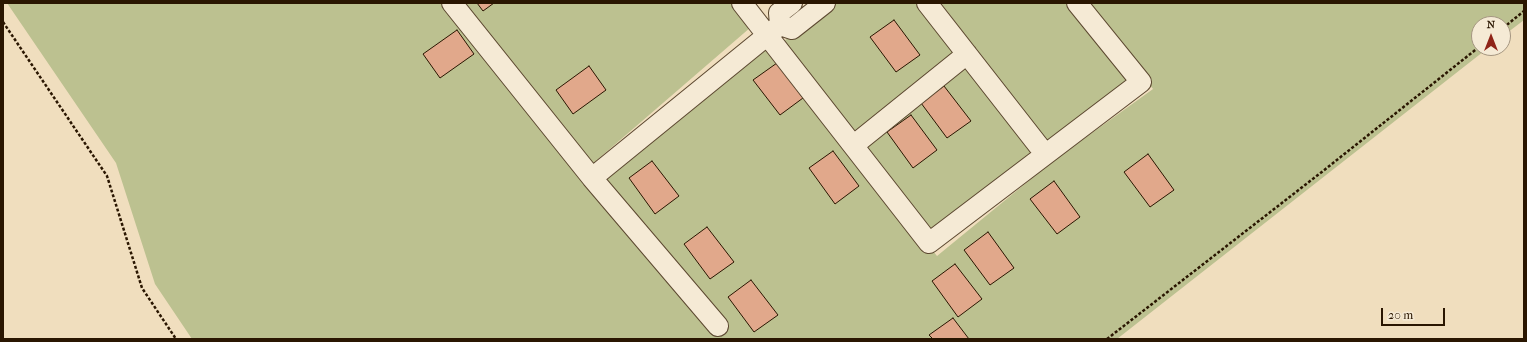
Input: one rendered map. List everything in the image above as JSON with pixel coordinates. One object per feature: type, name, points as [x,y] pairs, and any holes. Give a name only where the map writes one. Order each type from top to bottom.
[{"type":"street","points":[[452,3],[592,178],[718,326]]},
{"type":"street","points":[[742,3],[774,31],[854,146],[929,243],[1141,82],[1077,3]]},
{"type":"street","points":[[774,31],[779,13],[792,3]]},
{"type":"street","points":[[592,178],[774,31],[792,29],[825,3]]},
{"type":"street","points":[[927,3],[1045,154]]},
{"type":"street","points":[[854,146],[967,54]]},
{"type":"path","points":[[1511,22],[1524,11]]},
{"type":"path","points":[[3,22],[107,176],[142,288],[176,339]]},
{"type":"path","points":[[1107,339],[1324,171],[1471,53]]},
{"type":"green space","points":[[7,3],[445,3],[600,179],[767,43],[937,256],[1053,161],[1153,89],[1085,3],[1524,3],[1524,20],[1511,30],[1511,16],[1471,16],[1471,56],[1478,56],[1117,339],[192,339],[155,284],[116,163]]},
{"type":"green space","points":[[459,3],[732,3],[751,27],[590,166]]},
{"type":"green space","points":[[833,3],[921,3],[961,53],[856,137],[784,41]]},
{"type":"green space","points":[[941,3],[1074,3],[1142,87],[1050,148]]},
{"type":"green space","points":[[966,61],[1042,157],[940,242],[863,145]]},
{"type":"building","points":[[477,3],[494,3],[483,11]]},
{"type":"building","points":[[894,20],[920,55],[896,72],[870,37]]},
{"type":"building","points":[[457,30],[474,54],[440,78],[423,54]]},
{"type":"building","points":[[777,63],[803,98],[780,115],[753,80]]},
{"type":"building","points":[[589,66],[606,90],[573,114],[556,90]]},
{"type":"building","points":[[944,86],[971,121],[947,138],[921,103]]},
{"type":"building","points":[[911,115],[937,150],[913,168],[887,132]]},
{"type":"building","points":[[833,151],[859,186],[835,204],[809,168]]},
{"type":"building","points":[[1148,154],[1174,190],[1150,207],[1124,172]]},
{"type":"building","points":[[652,161],[679,196],[655,214],[629,178]]},
{"type":"building","points":[[1054,181],[1080,217],[1057,234],[1030,199]]},
{"type":"building","points":[[707,227],[734,262],[710,279],[684,244]]},
{"type":"building","points":[[988,232],[1014,268],[990,285],[964,250]]},
{"type":"building","points":[[955,264],[982,299],[958,317],[932,281]]},
{"type":"building","points":[[751,280],[778,315],[754,332],[728,297]]},
{"type":"building","points":[[953,318],[969,339],[933,339],[929,335]]}]
